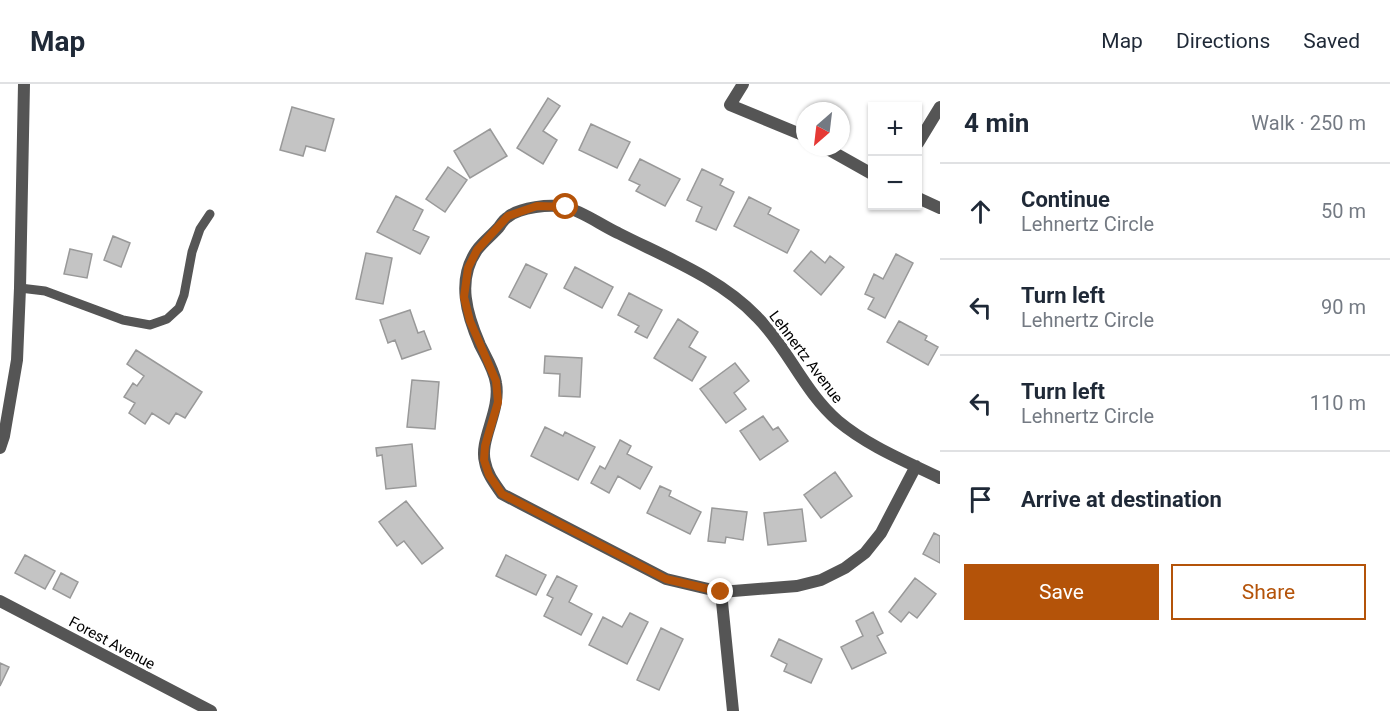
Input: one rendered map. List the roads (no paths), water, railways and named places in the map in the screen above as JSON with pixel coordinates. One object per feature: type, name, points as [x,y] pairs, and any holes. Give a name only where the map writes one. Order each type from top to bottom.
[{"type":"street","points":[[0,448],[17,360],[24,84]]},
{"type":"street","points":[[743,84],[730,105],[796,132]]},
{"type":"street","points":[[922,136],[940,107]]},
{"type":"street","points":[[840,156],[868,171]]},
{"type":"street","points":[[922,200],[940,208]]},
{"type":"street","name":"Lehnertz Avenue","points":[[721,592],[666,579],[502,494],[489,475],[484,453],[498,402],[496,381],[470,321],[464,297],[468,268],[477,250],[508,216],[537,206],[566,207],[700,275],[740,301],[758,317],[776,339],[818,401],[836,419],[863,441],[940,478]]},
{"type":"street","points":[[733,711],[721,592],[797,586],[821,580],[845,568],[865,552],[881,533],[916,466]]},
{"type":"street","name":"Forest Avenue","points":[[0,601],[211,711]]},
{"type":"lane","points":[[20,288],[45,291],[123,320],[150,325],[167,319],[179,308],[184,295],[192,252],[200,229],[210,214]]}]
